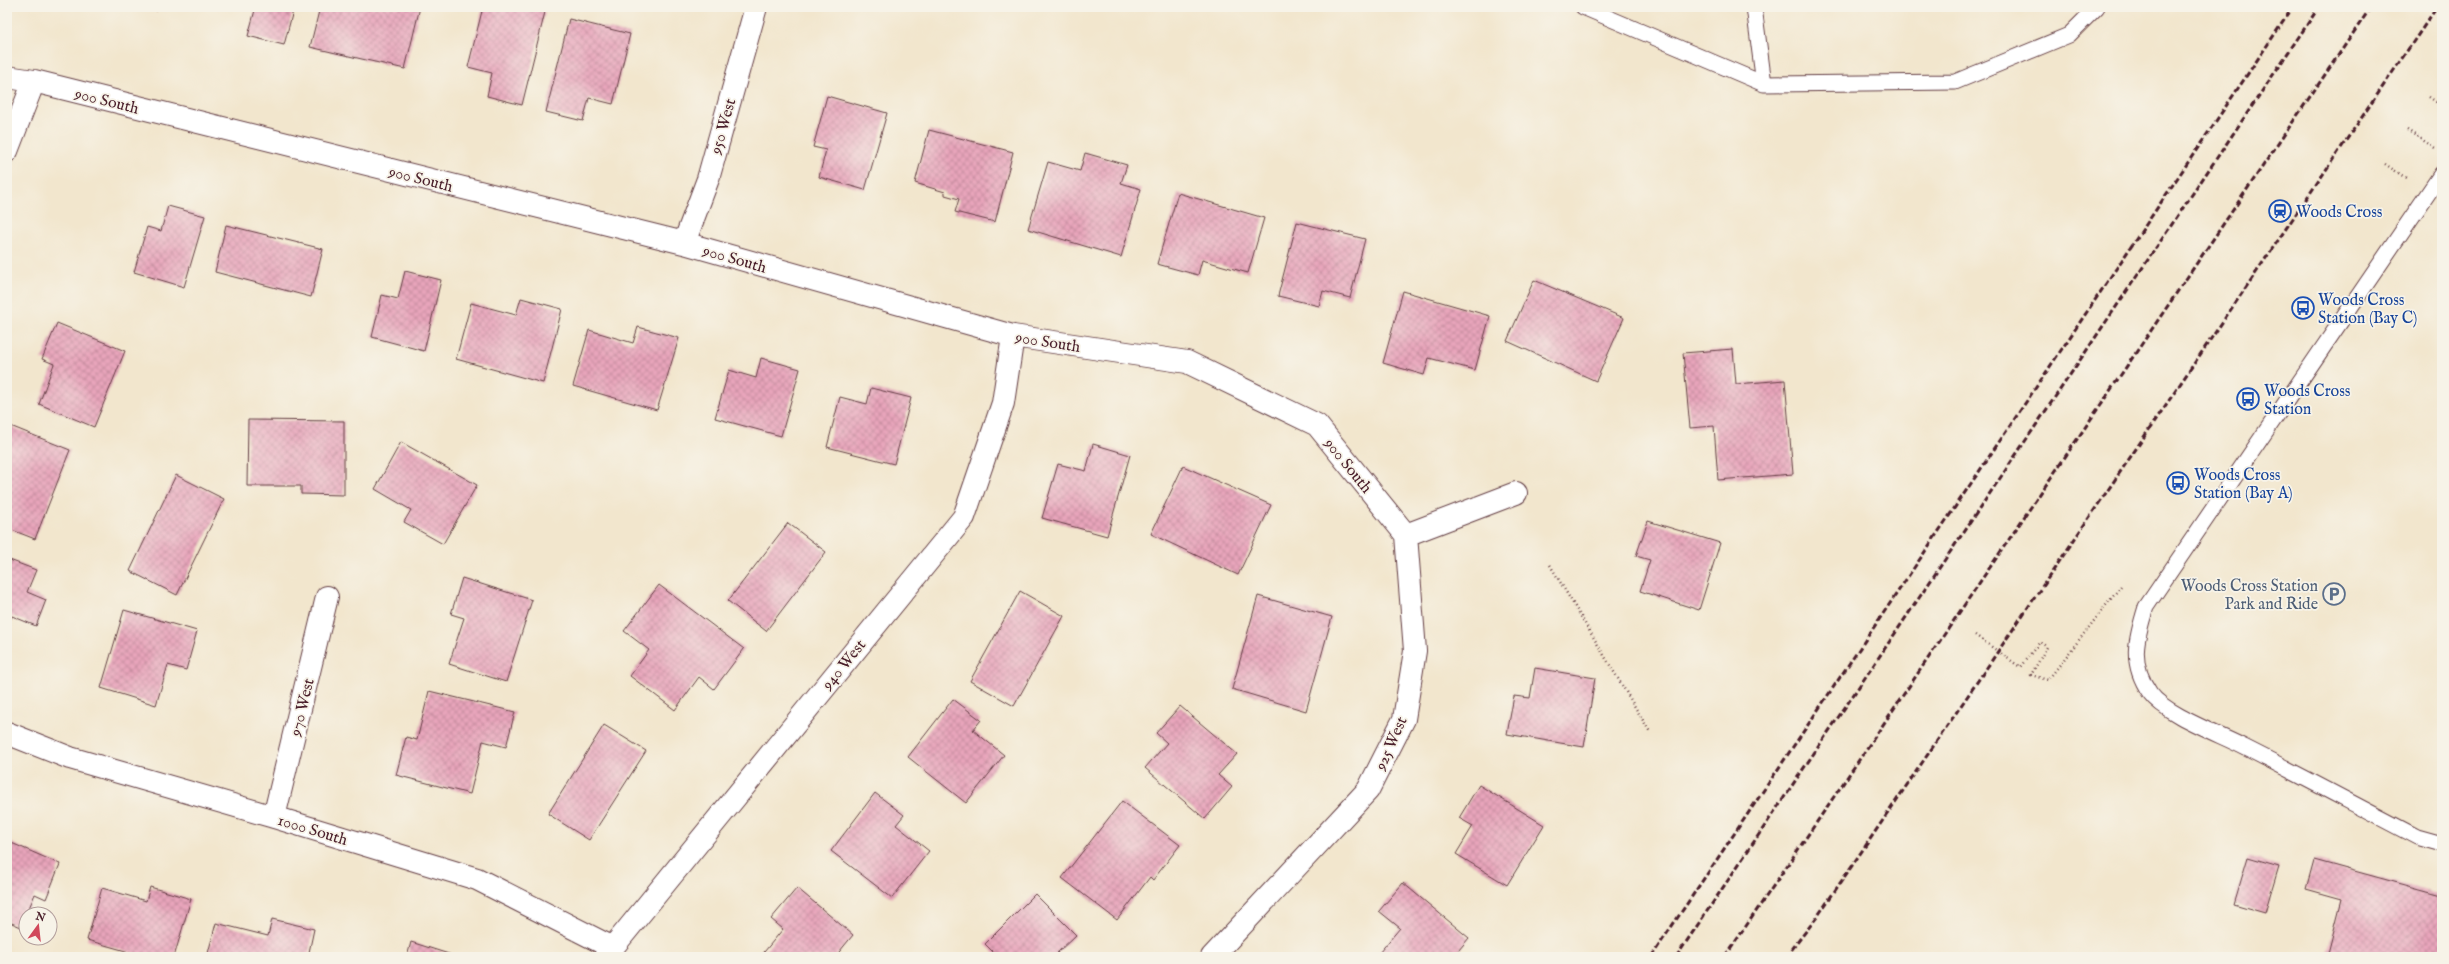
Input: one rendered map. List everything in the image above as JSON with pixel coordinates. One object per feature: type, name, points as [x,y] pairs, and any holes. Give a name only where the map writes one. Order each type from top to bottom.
[{"type":"street","name":"950 West","points":[[684,243],[708,178],[756,7]]},
{"type":"street","name":"900 South","points":[[7,77],[34,82],[684,243],[1013,336],[1187,362],[1318,425],[1406,536]]},
{"type":"street","points":[[7,151],[34,82]]},
{"type":"street","name":"940 West","points":[[608,952],[964,517],[1003,403],[1013,336]]},
{"type":"street","points":[[1406,536],[1516,492]]},
{"type":"street","name":"925 West","points":[[1212,957],[1368,790],[1404,719],[1414,651],[1406,536]]},
{"type":"street","name":"970 West","points":[[274,817],[327,597]]},
{"type":"street","name":"1000 South","points":[[7,733],[70,758],[274,817],[477,879],[608,952]]},
{"type":"lane","points":[[1583,7],[1764,84],[1955,82],[2069,35],[2097,7]]},
{"type":"lane","points":[[1754,7],[1764,84]]},
{"type":"lane","points":[[2442,173],[2146,607],[2136,640],[2138,670],[2151,694],[2178,715],[2245,747],[2417,837],[2442,844]]},
{"type":"path","points":[[2429,97],[2442,106]]},
{"type":"path","points":[[2407,130],[2436,149]]},
{"type":"path","points":[[1550,565],[1650,732]]},
{"type":"path","points":[[1975,635],[2020,667],[2040,642],[2047,647],[2031,675],[2048,680],[2121,586]]},
{"type":"building","points":[[144,7],[158,7],[157,11]]},
{"type":"building","points":[[244,7],[294,7],[284,45],[248,36],[255,10]]},
{"type":"building","points":[[320,7],[420,7],[405,69],[310,47]]},
{"type":"building","points":[[483,7],[525,7],[545,12],[522,105],[487,96],[492,73],[468,67]]},
{"type":"building","points":[[569,19],[630,34],[613,104],[589,98],[583,121],[546,112]]},
{"type":"building","points":[[827,96],[887,113],[865,190],[819,177],[826,150],[813,147]]},
{"type":"building","points":[[929,130],[1013,152],[995,222],[955,212],[959,199],[945,195],[945,192],[915,183]]},
{"type":"building","points":[[1085,153],[1127,165],[1121,183],[1141,189],[1121,257],[1028,229],[1048,162],[1080,171]]},
{"type":"building","points":[[1178,193],[1264,218],[1248,273],[1202,260],[1198,275],[1157,264]]},
{"type":"building","points":[[168,206],[205,216],[184,287],[134,272],[147,227],[161,231]]},
{"type":"building","points":[[1297,222],[1365,239],[1350,298],[1323,291],[1319,306],[1278,296]]},
{"type":"building","points":[[226,225],[323,249],[311,297],[215,272]]},
{"type":"building","points":[[405,271],[441,280],[424,351],[372,337],[382,295],[398,299]]},
{"type":"building","points":[[1534,280],[1624,318],[1596,381],[1507,341]]},
{"type":"building","points":[[1403,291],[1490,316],[1475,370],[1429,358],[1424,375],[1383,363]]},
{"type":"building","points":[[521,298],[562,309],[543,383],[456,359],[471,303],[516,315]]},
{"type":"building","points":[[57,323],[125,351],[94,427],[39,404],[54,364],[42,359]]},
{"type":"building","points":[[638,327],[679,338],[657,410],[573,386],[589,330],[633,343]]},
{"type":"building","points":[[1733,349],[1736,384],[1785,380],[1793,474],[1718,480],[1714,426],[1690,428],[1683,353]]},
{"type":"building","points":[[761,358],[800,369],[781,436],[715,418],[729,370],[756,378]]},
{"type":"building","points":[[871,388],[911,398],[894,464],[827,447],[840,397],[867,404]]},
{"type":"building","points":[[248,420],[344,421],[344,495],[301,494],[301,486],[247,486]]},
{"type":"building","points":[[8,425],[70,450],[35,539],[7,528]]},
{"type":"building","points":[[401,442],[477,485],[443,544],[404,522],[411,510],[375,489]]},
{"type":"building","points":[[1093,444],[1130,455],[1107,536],[1042,518],[1058,464],[1086,471]]},
{"type":"building","points":[[1183,466],[1271,505],[1238,575],[1151,534]]},
{"type":"building","points":[[176,475],[224,499],[177,595],[130,571]]},
{"type":"building","points":[[1648,521],[1720,543],[1699,610],[1640,591],[1650,560],[1636,556]]},
{"type":"building","points":[[788,523],[826,552],[766,631],[728,601]]},
{"type":"building","points":[[7,559],[36,570],[27,592],[46,600],[36,626],[12,616],[7,627]]},
{"type":"building","points":[[462,578],[532,600],[506,682],[449,664],[464,618],[451,614]]},
{"type":"building","points":[[659,585],[744,649],[714,689],[699,677],[675,710],[630,676],[649,650],[624,631]]},
{"type":"building","points":[[1020,591],[1064,616],[1014,706],[970,681]]},
{"type":"building","points":[[1258,596],[1332,617],[1306,711],[1232,689]]},
{"type":"building","points":[[124,610],[197,631],[186,670],[168,665],[156,705],[101,688]]},
{"type":"building","points":[[1535,668],[1595,678],[1584,747],[1507,734],[1514,696],[1530,698]]},
{"type":"building","points":[[429,691],[515,712],[506,747],[483,741],[470,794],[396,775],[406,737],[417,740]]},
{"type":"building","points":[[953,699],[981,720],[973,730],[1004,755],[966,803],[908,757]]},
{"type":"building","points":[[1180,706],[1237,754],[1218,775],[1232,787],[1205,819],[1145,768],[1167,743],[1156,733]]},
{"type":"building","points":[[604,725],[646,751],[589,840],[548,814]]},
{"type":"building","points":[[1479,785],[1544,825],[1507,885],[1456,854],[1473,826],[1459,818]]},
{"type":"building","points":[[875,793],[904,815],[896,825],[929,851],[892,898],[831,851]]},
{"type":"building","points":[[1122,801],[1180,845],[1153,880],[1150,877],[1117,920],[1062,878]]},
{"type":"building","points":[[7,841],[60,864],[46,899],[35,894],[30,906],[18,906],[18,926],[7,921]]},
{"type":"building","points":[[2248,857],[2279,866],[2265,913],[2234,904]]},
{"type":"building","points":[[2314,860],[2442,895],[2442,957],[2327,957],[2342,899],[2306,889]]},
{"type":"building","points":[[1403,883],[1469,938],[1453,957],[1384,957],[1379,953],[1400,928],[1379,911]]},
{"type":"building","points":[[150,887],[191,899],[174,957],[147,957],[87,940],[102,888],[146,901]]},
{"type":"building","points":[[797,888],[853,935],[835,957],[760,957],[783,929],[771,919]]},
{"type":"building","points":[[1035,894],[1076,935],[1057,953],[1061,957],[998,957],[985,944]]},
{"type":"building","points":[[272,919],[314,929],[308,957],[207,957],[216,923],[268,936]]},
{"type":"building","points":[[411,942],[452,955],[451,957],[407,957]]},
{"type":"railway","points":[[1651,957],[2293,7]]},
{"type":"railway","points":[[1676,957],[2319,7]]},
{"type":"railway","points":[[1725,957],[2371,7]]},
{"type":"railway","points":[[1786,957],[1817,917],[2437,7]]},
{"type":"place","name":"Woods Cross","points":[[2280,211]]},
{"type":"place","name":"Woods Cross Station (Bay C)","points":[[2303,308]]},
{"type":"place","name":"Woods Cross Station","points":[[2248,399]]},
{"type":"place","name":"Woods Cross Station (Bay A)","points":[[2178,483]]},
{"type":"place","name":"Woods Cross Station Park and Ride","points":[[2334,594]]}]
